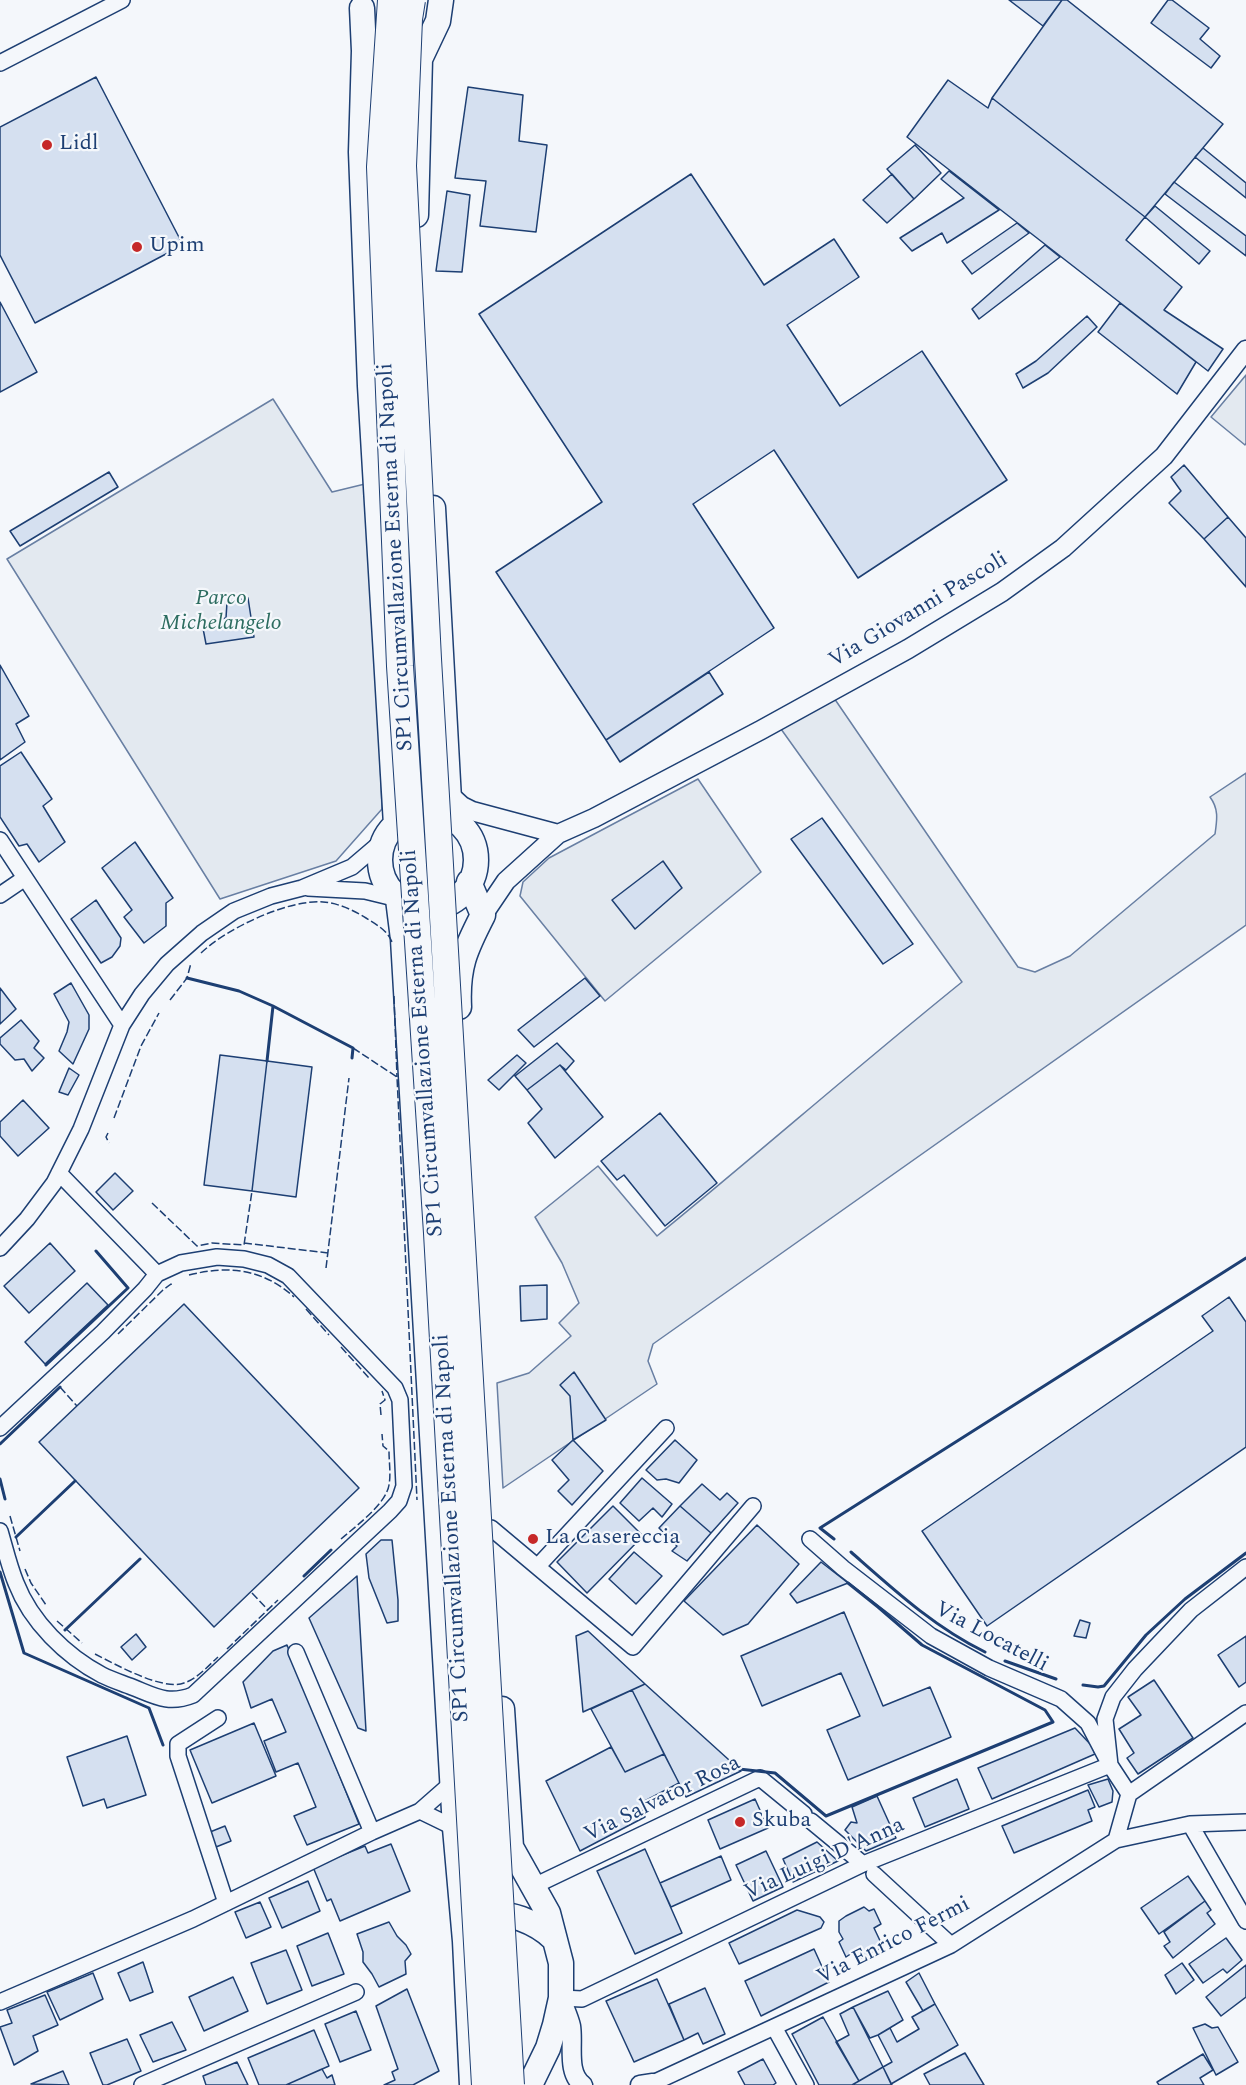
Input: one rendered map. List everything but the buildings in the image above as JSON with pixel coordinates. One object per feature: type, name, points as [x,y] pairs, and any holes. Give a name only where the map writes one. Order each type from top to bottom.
[{"type":"highway","name":"SP1 Circumvallazione Esterna di Napoli","points":[[391,0],[380,167],[400,666],[437,1233],[474,2083]]},
{"type":"highway","name":"SP1 Circumvallazione Esterna di Napoli","points":[[412,0],[409,19],[404,178],[428,659],[511,2085]]},
{"type":"main road","points":[[358,4],[367,12],[393,20],[413,16],[431,0]]},
{"type":"main road","points":[[441,0],[438,21],[420,59],[416,213],[452,811],[468,832],[477,857],[476,871],[460,897],[446,906],[430,909],[413,906],[398,898],[387,886],[381,871],[381,854],[391,832],[407,817],[420,813],[452,811]]},
{"type":"main road","points":[[358,4],[364,51],[361,152],[391,832]]},
{"type":"main road","points":[[469,882],[483,915],[462,959],[458,980],[466,1152],[511,1847],[548,1913],[561,1963],[561,1998],[548,2048],[530,2085]]},
{"type":"main road","points":[[398,898],[403,939],[455,1828],[474,2083]]},
{"type":"main road","points":[[465,1941],[482,1919],[493,1915],[518,1917],[544,1928],[554,1939]]},
{"type":"street","points":[[0,63],[99,5],[122,0]]},
{"type":"street","name":"Via Giovanni Pascoli","points":[[483,915],[506,881],[558,834],[594,818],[771,725],[908,650],[1002,592],[1063,548],[1164,456],[1246,351]]},
{"type":"street","points":[[452,811],[462,806],[492,818]]},
{"type":"street","points":[[452,811],[558,834]]},
{"type":"street","points":[[0,1248],[27,1219],[54,1183],[81,1129],[122,1025],[142,994],[167,964],[202,933],[234,911],[271,896],[302,888],[352,867],[391,832]]},
{"type":"street","points":[[0,840],[122,1025]]},
{"type":"street","points":[[0,895],[25,878]]},
{"type":"street","points":[[469,882],[506,881]]},
{"type":"street","points":[[302,888],[365,891],[398,898]]},
{"type":"street","points":[[59,1173],[157,1274]]},
{"type":"street","points":[[0,1428],[103,1332],[157,1274],[181,1263],[216,1257],[244,1259],[268,1265],[288,1276],[395,1388],[400,1400],[404,1486],[399,1501],[390,1511],[193,1695],[180,1700],[160,1698],[103,1675],[53,1638],[29,1608],[16,1584],[0,1531]]},
{"type":"street","points":[[538,1566],[666,1428]]},
{"type":"street","points":[[491,1528],[633,1647],[753,1506]]},
{"type":"street","name":"Via Locatelli","points":[[810,1539],[843,1568],[931,1636],[989,1668],[1061,1699],[1088,1723],[1110,1765],[1129,1794]]},
{"type":"street","points":[[1110,1765],[1106,1719],[1113,1696],[1135,1669],[1191,1610],[1246,1567]]},
{"type":"street","points":[[296,1652],[372,1832]]},
{"type":"street","points":[[1246,1713],[1129,1794],[1116,1840],[1190,1824],[1246,1822]]},
{"type":"street","points":[[218,1718],[178,1744],[177,1756],[226,1903]]},
{"type":"street","name":"Via Luigi D'Anna","points":[[561,1998],[582,1999],[868,1869],[1110,1765]]},
{"type":"street","name":"Via Salvator Rosa","points":[[534,1886],[760,1778],[868,1869],[951,1945]]},
{"type":"street","points":[[0,2002],[226,1903],[420,1811],[453,1782]]},
{"type":"street","points":[[420,1811],[455,1828]]},
{"type":"street","points":[[1190,1824],[1246,1921]]},
{"type":"street","name":"Via Enrico Fermi","points":[[649,2084],[951,1945],[1116,1840]]},
{"type":"street","points":[[142,2085],[356,1992]]},
{"type":"street","points":[[561,1998],[571,2024],[572,2067],[577,2080],[583,2085]]},
{"type":"street","points":[[774,2027],[806,2085]]},
{"type":"green space","points":[[1246,375],[1246,443],[1245,445],[1211,417]]},
{"type":"green space","name":"Parco Michelangelo","points":[[273,399],[332,492],[369,483],[382,809],[336,861],[220,899],[7,559]]},
{"type":"green space","points":[[834,698],[1018,967],[1035,972],[1070,956],[1215,834],[1216,810],[1210,797],[1246,773],[1246,925],[653,1344],[648,1361],[657,1384],[503,1488],[497,1383],[529,1373],[571,1336],[559,1323],[579,1303],[562,1263],[535,1217],[598,1166],[657,1236],[962,982],[781,729]]},
{"type":"green space","points":[[698,779],[761,872],[605,1001],[520,896],[523,882],[549,858]]},
{"type":"fence","points":[[201,953],[226,934],[258,917],[309,902],[340,905],[351,910],[381,928],[392,942]]},
{"type":"fence","points":[[170,1000],[187,978],[191,963]]},
{"type":"fence","points":[[394,996],[397,1077]]},
{"type":"fence","points":[[114,1118],[141,1046],[159,1013]]},
{"type":"fence","points":[[353,1048],[397,1077],[417,1500]]},
{"type":"fence","points":[[326,1268],[349,1078]]},
{"type":"fence","points":[[108,1133],[106,1137],[109,1143]]},
{"type":"fence","points":[[152,1203],[197,1246],[212,1243],[244,1245],[252,1191]]},
{"type":"fence","points":[[244,1243],[328,1253]]},
{"type":"fence","points":[[189,1275],[218,1270],[245,1272],[270,1280],[294,1297]]},
{"type":"fence","points":[[118,1334],[163,1290],[171,1284],[172,1286]]},
{"type":"fence","points":[[306,1309],[329,1335]]},
{"type":"fence","points":[[341,1347],[370,1379]]},
{"type":"fence","points":[[60,1387],[77,1406]]},
{"type":"fence","points":[[381,1415],[380,1404],[385,1400],[382,1391]]},
{"type":"fence","points":[[341,1539],[370,1514],[387,1492],[390,1477],[389,1451],[383,1446],[382,1434]]},
{"type":"fence","points":[[10,1516],[20,1551]]},
{"type":"fence","points":[[25,1569],[31,1583],[46,1605]]},
{"type":"fence","points":[[252,1593],[268,1610]]},
{"type":"fence","points":[[227,1649],[278,1600]]},
{"type":"fence","points":[[57,1621],[82,1643]]},
{"type":"fence","points":[[95,1654],[151,1680],[175,1684],[193,1679],[218,1657]]},
{"type":"wall","points":[[187,978],[239,991],[273,1006]]},
{"type":"wall","points":[[267,1061],[273,1006],[353,1048],[352,1058]]},
{"type":"wall","points":[[46,1365],[128,1288],[96,1251]]},
{"type":"wall","points":[[834,1539],[820,1528],[1246,1258]]},
{"type":"wall","points":[[0,1444],[60,1387]]},
{"type":"wall","points":[[0,1479],[5,1499]]},
{"type":"wall","points":[[16,1537],[75,1481]]},
{"type":"wall","points":[[304,1576],[331,1550]]},
{"type":"wall","points":[[851,1552],[931,1619],[985,1652]]},
{"type":"wall","points":[[1083,1685],[1104,1686],[1146,1635],[1185,1599],[1246,1553]]},
{"type":"wall","points":[[65,1630],[140,1559]]},
{"type":"wall","points":[[0,1572],[24,1653],[149,1708],[163,1745]]},
{"type":"wall","points":[[739,1769],[775,1773],[826,1816],[1053,1722],[1045,1710],[922,1645],[848,1583]]},
{"type":"wall","points":[[1005,1661],[1056,1679]]},
{"type":"place","name":"Lidl","points":[[47,145]]},
{"type":"place","name":"Upim","points":[[137,247]]},
{"type":"place","name":"La Casereccia","points":[[533,1539]]},
{"type":"place","name":"Skuba","points":[[740,1822]]}]
